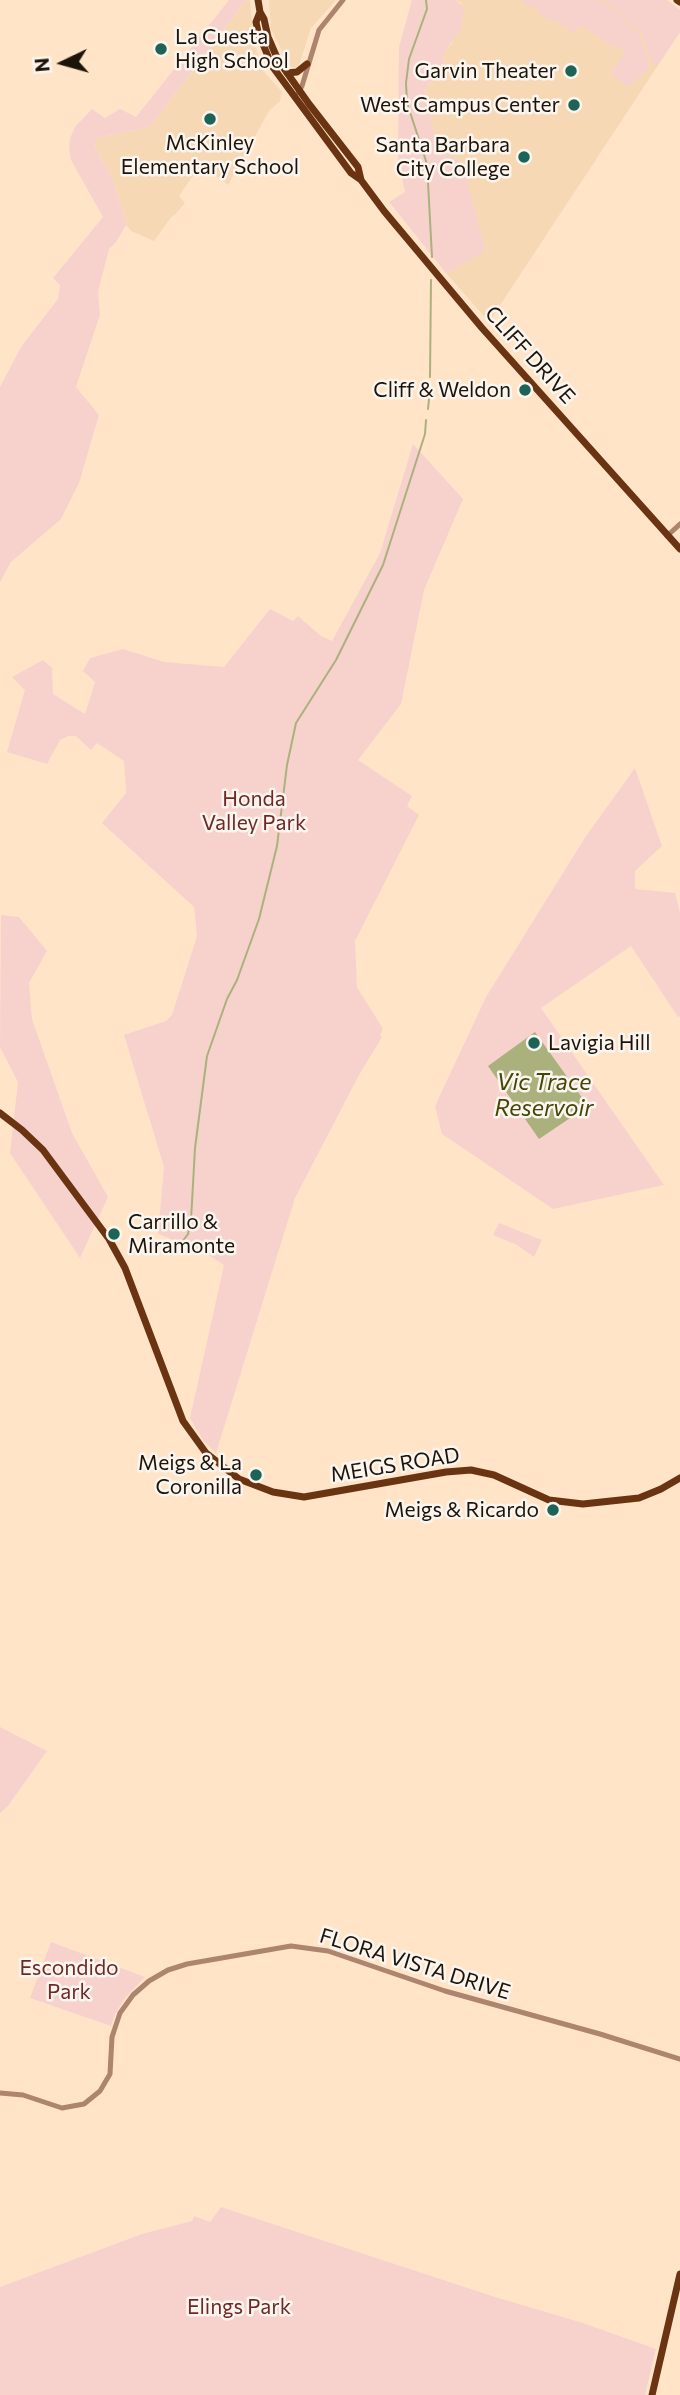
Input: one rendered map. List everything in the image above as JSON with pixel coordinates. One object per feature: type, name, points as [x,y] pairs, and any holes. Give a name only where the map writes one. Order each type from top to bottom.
[{"type":"main road","name":"CLIFF DRIVE","points":[[258,0],[272,48],[297,94]]},
{"type":"main road","name":"CLIFF DRIVE","points":[[260,12],[256,22],[266,55],[297,94],[351,173],[361,180],[482,328],[680,549]]},
{"type":"main road","points":[[287,73],[298,72],[307,64]]},
{"type":"main road","name":"MEIGS ROAD","points":[[0,1113],[44,1150],[109,1239],[125,1268],[183,1421],[205,1453],[233,1476],[264,1490],[304,1497],[471,1470],[503,1479],[549,1500],[583,1504],[639,1498],[680,1478]]},
{"type":"main road","points":[[652,2395],[680,2274]]},
{"type":"street","points":[[297,94],[320,28],[343,0]]},
{"type":"street","points":[[667,536],[680,524]]},
{"type":"street","name":"FLORA VISTA DRIVE","points":[[0,2093],[23,2095],[62,2108],[75,2107],[90,2101],[110,2074],[117,2019],[126,2003],[141,1987],[158,1975],[187,1964],[277,1947],[314,1948],[488,2003],[680,2059]]},
{"type":"shaded area","name":"McKinley Elementary School","points":[[246,0],[250,0],[258,55],[265,73],[282,92],[280,101],[269,111],[228,185],[201,164],[179,196],[185,203],[154,241],[131,231],[126,225],[113,180],[94,145],[98,138],[150,127]]},
{"type":"shaded area","points":[[269,0],[336,0],[311,28],[296,67],[291,67],[288,63],[271,29]]},
{"type":"shaded area","name":"Santa Barbara City College","points":[[456,0],[667,0],[680,10],[680,32],[489,322],[446,273],[484,251],[438,150],[425,90],[444,63],[442,54],[452,43],[461,3]]},
{"type":"green space","points":[[229,0],[246,0],[150,127],[98,138],[94,145],[113,180],[126,225],[109,249],[98,292],[100,315],[76,387],[99,415],[79,483],[61,519],[11,562],[0,582],[0,387],[21,347],[58,299],[60,285],[53,278],[103,217],[71,160],[70,138],[75,127],[92,109],[105,118],[120,109],[136,117]]},
{"type":"green space","points":[[412,0],[456,0],[464,8],[461,29],[443,54],[444,63],[425,90],[438,150],[463,163],[485,251],[446,273],[389,202],[405,192],[398,160],[399,47]]},
{"type":"green space","points":[[521,0],[598,0],[620,15],[640,35],[649,62],[648,70],[628,87],[611,74],[625,51],[617,46],[615,48],[580,25],[574,33],[543,17],[536,8],[527,7]]},
{"type":"green space","points":[[602,0],[667,0],[680,10],[680,32],[656,68],[649,56],[643,35]]},
{"type":"green space","name":"Honda Valley Park","points":[[413,444],[463,499],[424,590],[401,704],[358,760],[412,796],[407,806],[419,815],[355,941],[357,987],[383,1029],[380,1035],[382,1037],[359,1075],[295,1198],[216,1453],[203,1440],[190,1418],[224,1265],[202,1251],[158,1234],[164,1167],[124,1035],[166,1021],[172,1015],[197,936],[194,907],[102,823],[126,793],[124,761],[97,743],[91,750],[76,736],[60,740],[47,764],[7,752],[25,690],[12,677],[43,660],[52,668],[53,694],[85,714],[95,682],[83,671],[90,658],[123,649],[164,662],[224,667],[270,609],[293,621],[298,616],[321,636],[332,641],[380,553]]},
{"type":"green space","points":[[635,768],[662,846],[635,871],[635,889],[675,893],[680,912],[680,1016],[678,1017],[631,946],[541,1008],[664,1185],[553,1209],[442,1134],[435,1106],[486,997],[586,836]]},
{"type":"green space","points":[[1,915],[19,917],[47,951],[29,983],[32,1019],[72,1133],[108,1197],[80,1258],[10,1153],[18,1082],[0,1047]]},
{"type":"green space","points":[[499,1223],[542,1240],[534,1257],[517,1245],[493,1235]]},
{"type":"green space","points":[[0,1727],[47,1751],[8,1806],[0,1813]]},
{"type":"green space","name":"Escondido Park","points":[[51,1942],[145,1977],[125,1998],[111,2026],[30,1998]]},
{"type":"green space","name":"Elings Park","points":[[221,2207],[656,2349],[645,2395],[0,2395],[0,2287],[142,2234],[192,2221],[194,2216],[210,2222]]},
{"type":"water","name":"Vic Trace Reservoir","points":[[535,1032],[588,1106],[539,1139],[488,1066]]},
{"type":"waterway","points":[[426,0],[427,9],[409,59],[406,83],[407,103],[427,164],[432,257]]},
{"type":"waterway","points":[[430,377],[431,280]]},
{"type":"waterway","points":[[428,409],[430,389]]},
{"type":"waterway","points":[[177,1249],[188,1234],[191,1220],[195,1148],[207,1056],[259,919],[277,846],[287,765],[296,723],[336,660],[383,565],[425,434],[426,420]]},
{"type":"place","name":"La Cuesta High School","points":[[161,49]]},
{"type":"place","name":"Garvin Theater","points":[[571,71]]},
{"type":"place","name":"West Campus Center","points":[[574,105]]},
{"type":"place","name":"McKinley Elementary School","points":[[210,119]]},
{"type":"place","name":"Santa Barbara City College","points":[[524,157]]},
{"type":"place","name":"Cliff & Weldon","points":[[525,390]]},
{"type":"place","name":"Lavigia Hill","points":[[534,1043]]},
{"type":"place","name":"Carrillo & Miramonte","points":[[114,1234]]},
{"type":"place","name":"Meigs & La Coronilla","points":[[256,1475]]},
{"type":"place","name":"Meigs & Ricardo","points":[[553,1510]]}]
